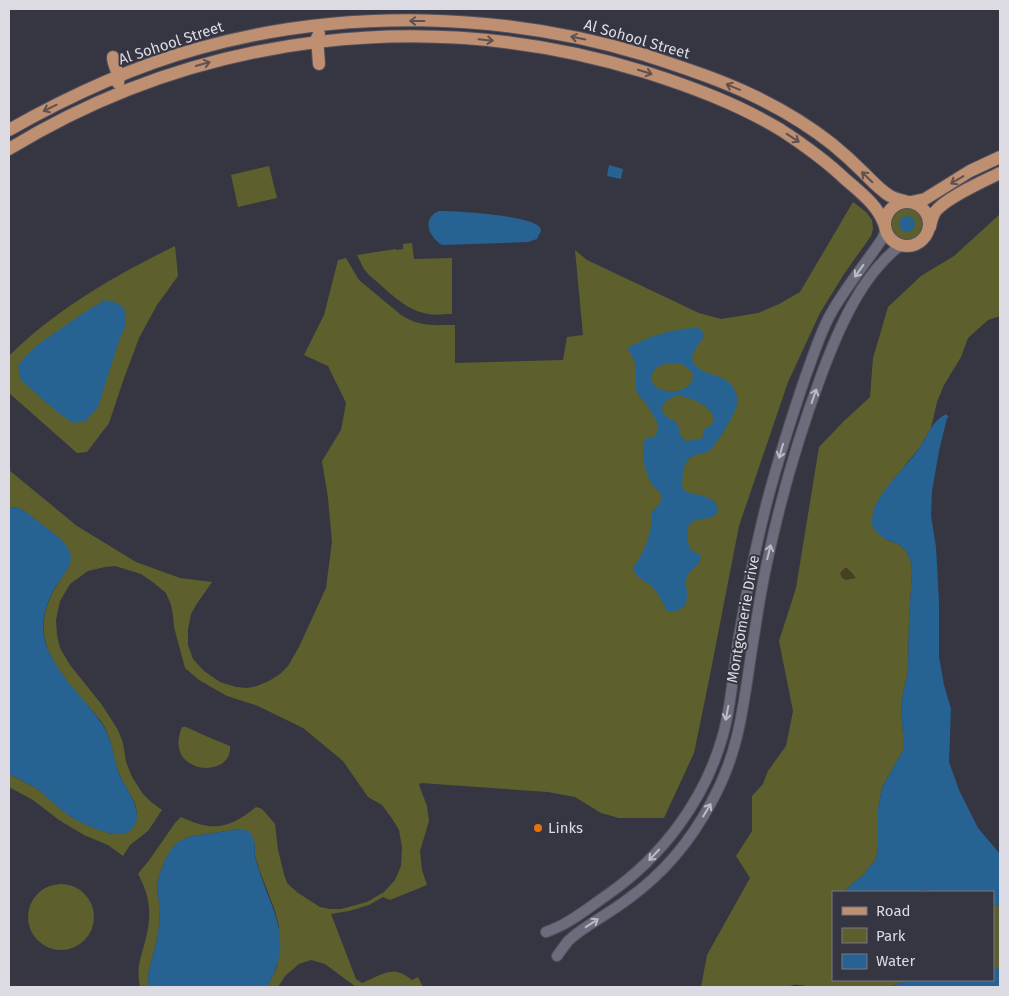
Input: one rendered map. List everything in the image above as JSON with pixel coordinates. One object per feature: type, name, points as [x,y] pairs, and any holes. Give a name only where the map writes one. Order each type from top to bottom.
[{"type":"main road","name":"Al Sohool Street","points":[[9,130],[49,108],[151,64],[178,54],[242,38],[324,25],[418,20],[467,22],[522,28],[598,43],[662,61],[727,84],[753,95],[788,114],[833,145],[886,193],[899,200],[909,202]]},
{"type":"main road","points":[[319,64],[317,42],[318,35],[322,32],[380,22]]},
{"type":"main road","name":"Al Sohool Street","points":[[9,149],[51,125],[111,97],[176,72],[242,54],[317,42],[382,36],[463,38],[508,42],[553,49],[658,76],[745,110],[771,124],[820,157],[871,202],[879,213],[885,228]]},
{"type":"main road","points":[[51,125],[79,106],[114,89],[118,84],[119,77],[114,64],[114,57]]},
{"type":"main road","points":[[1000,157],[970,172],[925,199],[896,205],[891,208],[885,228],[891,240],[900,246],[919,243],[928,233],[935,212],[940,206],[1000,173]]},
{"type":"main road","points":[[909,202],[921,206],[930,221],[930,227]]},
{"type":"street","name":"Montgomerie Drive","points":[[546,932],[568,922],[621,886],[638,871],[672,835],[700,792],[723,736],[738,638],[754,555],[771,487],[794,410],[818,342],[828,320],[840,298],[877,246],[885,228]]},
{"type":"street","name":"Montgomerie Drive","points":[[558,956],[575,934],[628,899],[662,869],[696,828],[713,800],[737,739],[768,558],[792,463],[814,396],[832,346],[852,305],[880,264],[900,246]]},
{"type":"green space","points":[[269,166],[277,198],[238,207],[231,175]]},
{"type":"green space","points":[[853,202],[866,212],[872,220],[873,229],[871,236],[844,274],[820,313],[788,382],[739,526],[694,753],[664,818],[619,818],[601,813],[575,797],[548,792],[421,783],[419,785],[427,806],[429,821],[420,851],[422,870],[427,885],[390,900],[383,897],[369,905],[331,914],[356,979],[362,983],[387,972],[393,972],[405,975],[412,980],[418,977],[423,987],[356,987],[325,964],[311,960],[299,964],[285,976],[278,987],[267,987],[277,967],[279,926],[259,869],[255,855],[255,845],[240,829],[189,837],[179,842],[171,851],[159,876],[157,887],[160,907],[159,924],[148,974],[149,987],[140,987],[139,968],[148,929],[149,905],[138,874],[181,817],[202,825],[220,826],[237,820],[256,807],[262,809],[275,824],[278,850],[287,883],[298,893],[320,907],[330,909],[341,909],[367,902],[384,892],[395,880],[401,866],[402,847],[399,830],[382,805],[368,797],[343,761],[303,728],[258,706],[227,696],[199,680],[185,668],[174,627],[171,605],[166,593],[141,574],[115,566],[88,571],[70,584],[60,601],[56,620],[57,635],[60,648],[70,665],[102,705],[118,730],[132,777],[143,794],[162,810],[148,831],[130,845],[123,856],[108,845],[84,835],[59,820],[33,800],[9,787],[9,774],[38,789],[70,816],[89,826],[111,834],[131,829],[136,819],[137,811],[135,804],[119,773],[104,726],[59,671],[46,644],[44,617],[54,589],[64,574],[26,512],[19,508],[9,507],[9,470],[77,526],[136,562],[180,578],[212,582],[191,614],[188,629],[188,645],[193,659],[204,671],[220,682],[236,687],[247,688],[257,686],[280,674],[288,666],[299,647],[326,588],[332,542],[322,461],[341,430],[346,403],[328,366],[304,355],[324,315],[338,260],[346,258],[359,280],[408,319],[427,324],[455,325],[455,363],[563,360],[567,337],[583,335],[575,250],[587,260],[699,313],[721,319],[758,313],[800,292]]},
{"type":"green space","points":[[907,206],[920,211],[925,224],[920,237],[907,242],[894,237],[889,224],[894,211]]},
{"type":"green space","points":[[1000,214],[1000,316],[988,320],[968,338],[961,357],[944,385],[937,402],[931,428],[920,447],[887,488],[874,510],[885,539],[898,544],[906,551],[912,570],[908,670],[901,704],[903,750],[882,788],[878,808],[876,859],[864,874],[844,891],[832,891],[832,981],[905,981],[887,987],[809,987],[796,985],[788,987],[701,987],[707,955],[750,878],[736,856],[752,831],[752,796],[763,784],[768,771],[786,746],[793,711],[779,641],[796,588],[819,447],[870,397],[873,358],[888,307],[921,276],[954,256]]},
{"type":"green space","points":[[412,243],[414,259],[452,258],[452,314],[427,314],[409,307],[369,275],[357,255],[403,249],[403,244]]},
{"type":"green space","points":[[175,246],[178,276],[157,305],[139,338],[109,423],[87,452],[77,453],[9,393],[9,356],[46,323],[88,294]]},
{"type":"green space","points":[[182,727],[230,746],[228,757],[221,764],[211,768],[189,763],[181,755],[178,743]]},
{"type":"green space","points":[[61,884],[74,886],[89,899],[92,904],[94,917],[92,930],[79,945],[74,948],[61,950],[48,948],[33,935],[30,930],[28,917],[30,904],[43,889],[48,886]]},
{"type":"green space","points":[[994,904],[1000,906],[1000,970],[994,967]]},
{"type":"sand","points":[[845,568],[856,578],[846,580],[842,578],[840,573]]},
{"type":"water","points":[[609,165],[623,169],[621,179],[607,176]]},
{"type":"water","points":[[439,211],[489,214],[518,219],[537,225],[541,231],[537,239],[528,242],[442,245],[437,242],[429,228],[430,218]]},
{"type":"water","points":[[907,216],[915,224],[907,232],[899,224]]},
{"type":"water","points":[[105,300],[123,307],[126,315],[126,324],[98,407],[86,421],[73,423],[56,411],[21,380],[18,366],[42,342]]},
{"type":"water","points":[[699,328],[704,336],[693,353],[692,359],[700,369],[729,383],[735,390],[738,401],[731,419],[712,448],[690,458],[684,469],[682,486],[686,492],[711,499],[715,502],[718,512],[712,517],[693,521],[688,527],[690,549],[701,556],[699,564],[686,579],[687,599],[685,606],[674,612],[667,611],[655,590],[637,576],[633,568],[644,549],[651,527],[652,512],[660,503],[661,496],[649,480],[643,454],[646,438],[654,437],[657,432],[657,422],[636,390],[636,367],[627,348],[644,340],[679,329]],"holes":[[[669,363],[682,365],[693,374],[692,381],[686,388],[678,391],[668,391],[659,389],[653,384],[651,380],[654,370]],[[677,395],[700,403],[713,416],[712,423],[704,430],[703,436],[700,439],[686,441],[681,437],[677,424],[664,414],[662,407],[667,400]]]},
{"type":"water","points":[[946,414],[949,417],[947,418],[939,451],[932,491],[931,516],[936,547],[939,657],[951,709],[949,762],[959,790],[978,828],[1000,854],[1000,906],[994,904],[994,891],[844,891],[864,874],[876,859],[878,808],[882,788],[903,750],[901,704],[908,670],[912,570],[906,551],[898,544],[885,539],[877,533],[871,524],[874,509],[883,492],[914,455],[934,424]]},
{"type":"water","points":[[9,507],[19,508],[26,512],[61,539],[70,553],[69,566],[53,590],[47,606],[44,622],[45,639],[58,668],[95,714],[108,735],[118,771],[136,808],[136,823],[126,833],[109,833],[82,823],[64,812],[39,790],[9,774]]},
{"type":"water","points":[[240,829],[249,832],[253,838],[257,864],[274,910],[279,930],[279,956],[267,987],[149,987],[148,974],[157,940],[159,920],[160,907],[157,887],[161,869],[167,856],[178,842],[186,838]]},
{"type":"water","points":[[994,967],[1000,970],[1000,987],[887,987],[905,981],[994,981]]},
{"type":"place","name":"Links","points":[[538,828]]}]
